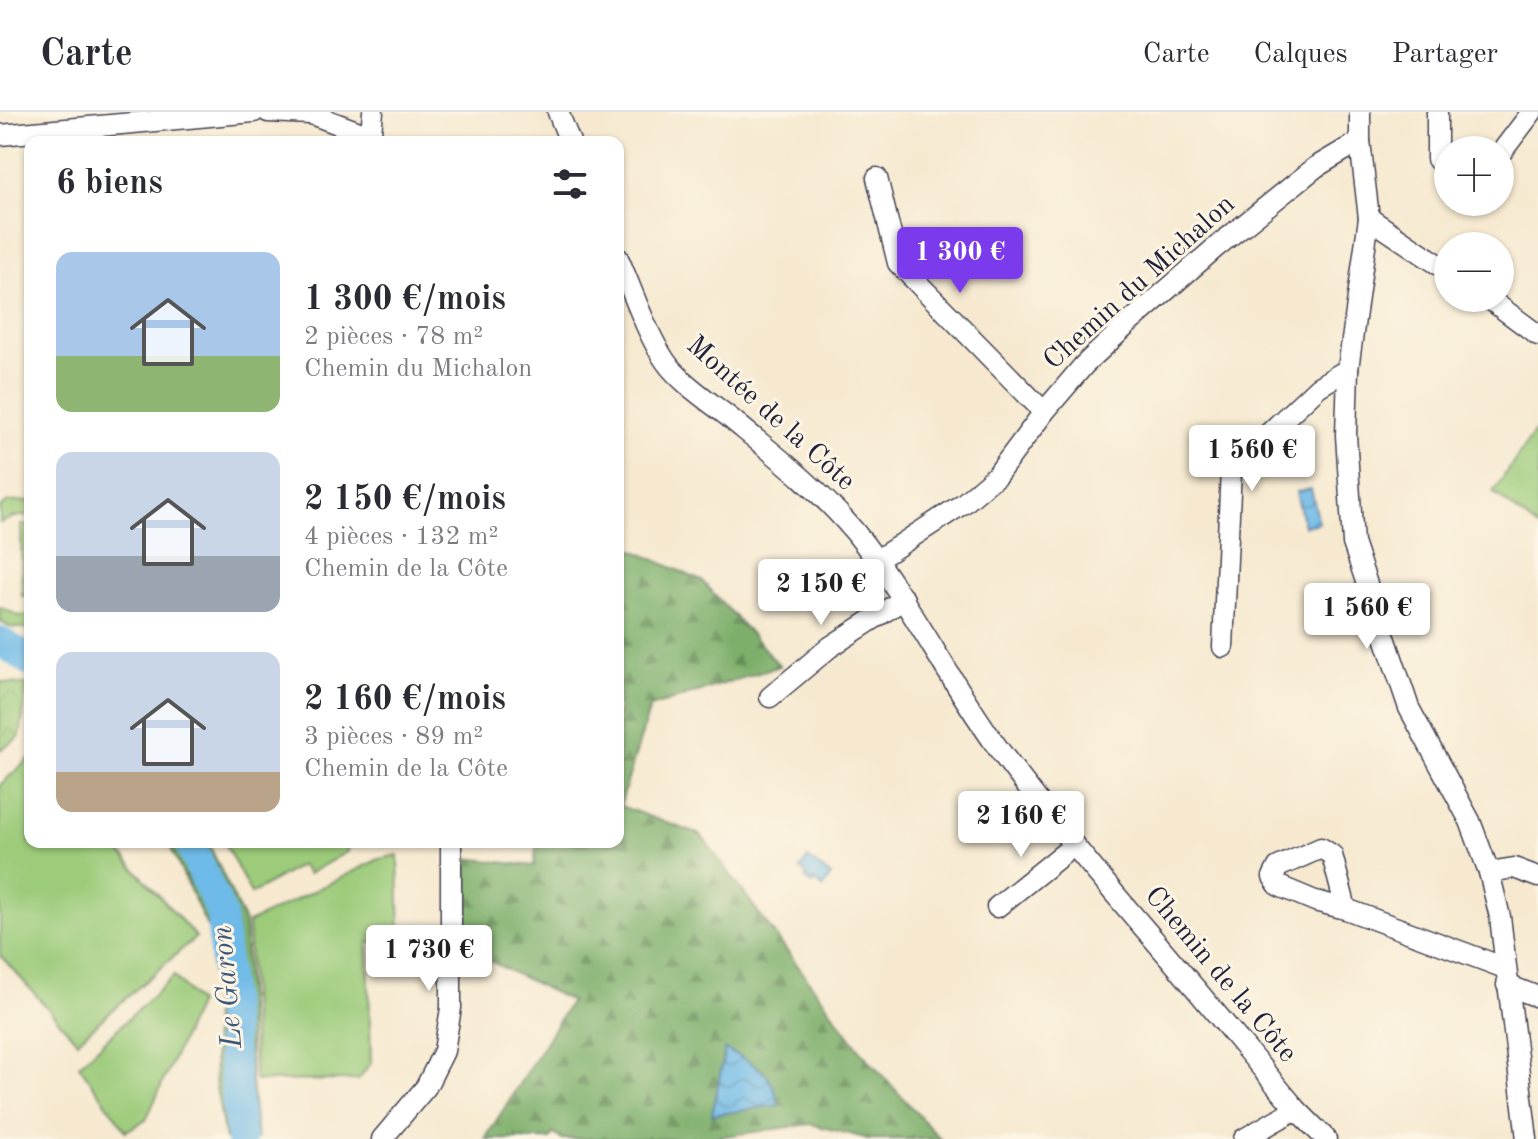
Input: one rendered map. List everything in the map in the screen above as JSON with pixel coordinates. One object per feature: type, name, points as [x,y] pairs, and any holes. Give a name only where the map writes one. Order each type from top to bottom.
[{"type":"street","points":[[0,135],[254,112]]},
{"type":"street","points":[[268,112],[311,114],[363,136]]},
{"type":"street","points":[[370,136],[373,112]]},
{"type":"street","points":[[558,112],[568,136]]},
{"type":"street","points":[[1360,112],[1360,141],[1369,218],[1348,369],[1346,435],[1353,543],[1409,708],[1470,821],[1489,872],[1500,917],[1527,1139]]},
{"type":"street","points":[[1437,112],[1437,136]]},
{"type":"street","points":[[1514,136],[1532,112]]},
{"type":"street","name":"Chemin du Michalon","points":[[877,560],[964,503],[997,475],[1084,365],[1130,322],[1215,248],[1316,167],[1360,141]]},
{"type":"street","points":[[877,178],[898,263],[1044,412]]},
{"type":"street","points":[[1369,218],[1434,262]]},
{"type":"street","name":"Montée de la Côte","points":[[624,272],[667,363],[688,384],[796,471],[833,506],[877,560]]},
{"type":"street","points":[[1507,312],[1538,335]]},
{"type":"street","points":[[1223,647],[1231,469],[1318,387],[1348,369]]},
{"type":"street","name":"Chemin de la Côte","points":[[877,560],[1004,756],[1073,846],[1296,1109],[1326,1139]]},
{"type":"street","points":[[770,697],[830,647],[904,599]]},
{"type":"street","points":[[997,907],[1073,846]]},
{"type":"street","points":[[382,1139],[426,1087],[444,1051],[451,1008],[451,848]]},
{"type":"street","points":[[1489,872],[1514,868],[1538,877]]},
{"type":"street","points":[[1346,909],[1506,976],[1538,997]]},
{"type":"street","points":[[1244,1139],[1296,1109]]},
{"type":"green space","points":[[1538,427],[1538,528],[1493,492]]},
{"type":"green space","points":[[24,501],[24,516],[0,523],[0,508],[8,502]]},
{"type":"green space","points":[[21,525],[24,525],[24,596]]},
{"type":"green space","points":[[624,546],[702,581],[780,666],[650,707],[624,793]]},
{"type":"green space","points":[[0,607],[24,616],[24,628],[10,627],[0,621]]},
{"type":"green space","points":[[0,682],[24,685],[20,737],[0,750]]},
{"type":"green space","points":[[24,763],[24,848],[116,848],[196,937],[77,1041],[0,955],[0,785]]},
{"type":"green space","points":[[624,807],[701,835],[863,1054],[940,1139],[869,1139],[811,1124],[703,1139],[561,1139],[553,1133],[550,1139],[485,1139],[571,1001],[465,949],[467,858],[534,866],[536,848],[624,848]]},
{"type":"green space","points":[[171,848],[211,848],[245,923],[251,1082],[257,1139],[225,1139],[215,1081],[211,935]]},
{"type":"green space","points":[[227,848],[347,848],[348,851],[308,874],[301,865],[251,894]]},
{"type":"green space","points":[[398,855],[400,943],[368,943],[371,1063],[358,1080],[255,1081],[248,923],[379,859]]},
{"type":"green space","points":[[174,976],[198,1003],[146,1120],[126,1131],[79,1065]]},
{"type":"water","points":[[1311,489],[1319,523],[1304,526],[1296,492]]},
{"type":"water","points":[[808,858],[831,876],[823,887],[815,881],[812,884],[800,869]]},
{"type":"water","points":[[725,1049],[766,1075],[779,1105],[712,1115]]},
{"type":"waterway","name":"Le Garon","points":[[0,641],[24,657]]},
{"type":"waterway","name":"Le Garon","points":[[192,848],[221,913],[241,1139]]}]
